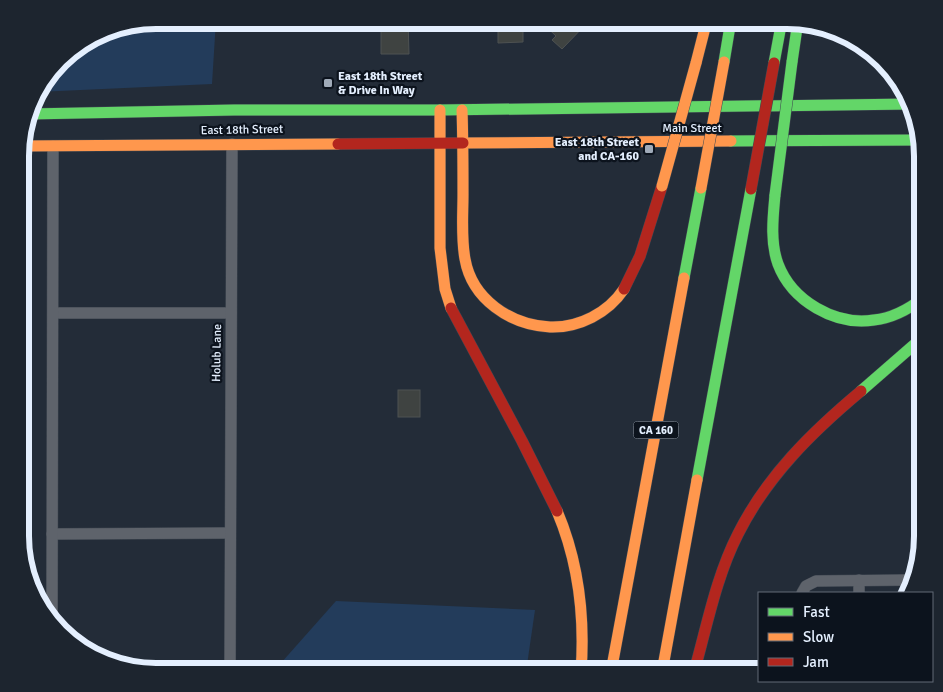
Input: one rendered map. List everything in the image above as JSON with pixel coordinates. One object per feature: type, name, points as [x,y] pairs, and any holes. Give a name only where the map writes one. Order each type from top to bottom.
[{"type":"main road","points":[[462,110],[463,243],[465,264],[472,281],[482,296],[496,309],[513,320],[532,326],[554,329],[573,325],[590,319],[608,307],[623,292],[640,253],[662,186],[705,29]]},
{"type":"main road","name":"CA 160","points":[[613,663],[730,29]]},
{"type":"main road","points":[[664,663],[780,29]]},
{"type":"main road","points":[[797,29],[772,224],[773,244],[778,263],[797,293],[812,305],[828,314],[866,321],[885,318],[914,304]]},
{"type":"main road","name":"Main Street","points":[[462,110],[903,104]]},
{"type":"main road","name":"East 18th Street","points":[[36,114],[234,110],[462,110]]},
{"type":"main road","points":[[440,110],[440,248],[445,289],[452,310],[550,494],[568,538],[582,608],[582,663]]},
{"type":"main road","name":"Main Street","points":[[463,143],[913,140]]},
{"type":"main road","name":"East 18th Street","points":[[30,146],[463,143]]},
{"type":"main road","points":[[697,663],[728,557],[737,534],[762,490],[777,471],[812,435],[914,345]]},
{"type":"street","name":"Holub Lane","points":[[230,663],[232,144]]},
{"type":"street","points":[[52,609],[53,146]]},
{"type":"street","points":[[54,313],[231,313]]},
{"type":"street","points":[[52,534],[230,533]]},
{"type":"street","points":[[859,580],[859,592]]},
{"type":"street","points":[[803,592],[806,586],[816,581],[907,580]]},
{"type":"shaded area","points":[[147,29],[215,29],[212,84],[46,92],[60,72],[72,60],[92,46],[115,35]]},
{"type":"shaded area","points":[[336,601],[535,610],[527,663],[281,663]]},
{"type":"building","points":[[381,29],[408,29],[409,54],[381,54]]},
{"type":"building","points":[[498,29],[523,29],[523,42],[498,43]]},
{"type":"building","points":[[549,29],[581,29],[562,49],[552,40],[556,36]]},
{"type":"building","points":[[398,390],[420,390],[420,417],[398,417]]},
{"type":"traffic: fast","points":[[724,62],[730,29]]},
{"type":"traffic: fast","points":[[774,63],[780,29]]},
{"type":"traffic: fast","points":[[792,62],[797,29]]},
{"type":"traffic: fast","points":[[775,195],[792,62]]},
{"type":"traffic: fast","points":[[440,110],[903,104]]},
{"type":"traffic: fast","points":[[36,114],[234,110],[440,110]]},
{"type":"traffic: fast","points":[[731,141],[913,140]]},
{"type":"traffic: fast","points":[[684,278],[701,188]]},
{"type":"traffic: fast","points":[[697,480],[751,189]]},
{"type":"traffic: fast","points":[[775,195],[773,230],[775,256],[785,277],[804,300],[830,315],[859,321],[881,319],[894,315],[914,304]]},
{"type":"traffic: fast","points":[[861,391],[914,345]]},
{"type":"traffic: slow","points":[[696,63],[705,29]]},
{"type":"traffic: slow","points":[[701,188],[724,62]]},
{"type":"traffic: slow","points":[[662,186],[696,63]]},
{"type":"traffic: slow","points":[[440,110],[440,248],[445,289],[451,308]]},
{"type":"traffic: slow","points":[[462,110],[462,227],[464,251],[469,273],[484,298],[507,315],[521,321],[535,325],[561,327],[582,322],[601,312],[624,289]]},
{"type":"traffic: slow","points":[[463,143],[731,141]]},
{"type":"traffic: slow","points":[[30,146],[338,144]]},
{"type":"traffic: slow","points":[[613,663],[684,278]]},
{"type":"traffic: slow","points":[[664,663],[697,480]]},
{"type":"traffic: slow","points":[[557,511],[571,550],[579,590],[582,631],[581,663]]},
{"type":"traffic: jam","points":[[751,189],[774,63]]},
{"type":"traffic: jam","points":[[338,144],[463,143]]},
{"type":"traffic: jam","points":[[624,289],[640,256],[662,186]]},
{"type":"traffic: jam","points":[[451,308],[557,511]]},
{"type":"traffic: jam","points":[[696,663],[730,550],[750,513],[792,456],[825,422],[861,391]]},
{"type":"place","name":"East 18th Street & Drive In Way","points":[[328,83]]},
{"type":"place","name":"East 18th Street and CA-160","points":[[649,149]]}]
